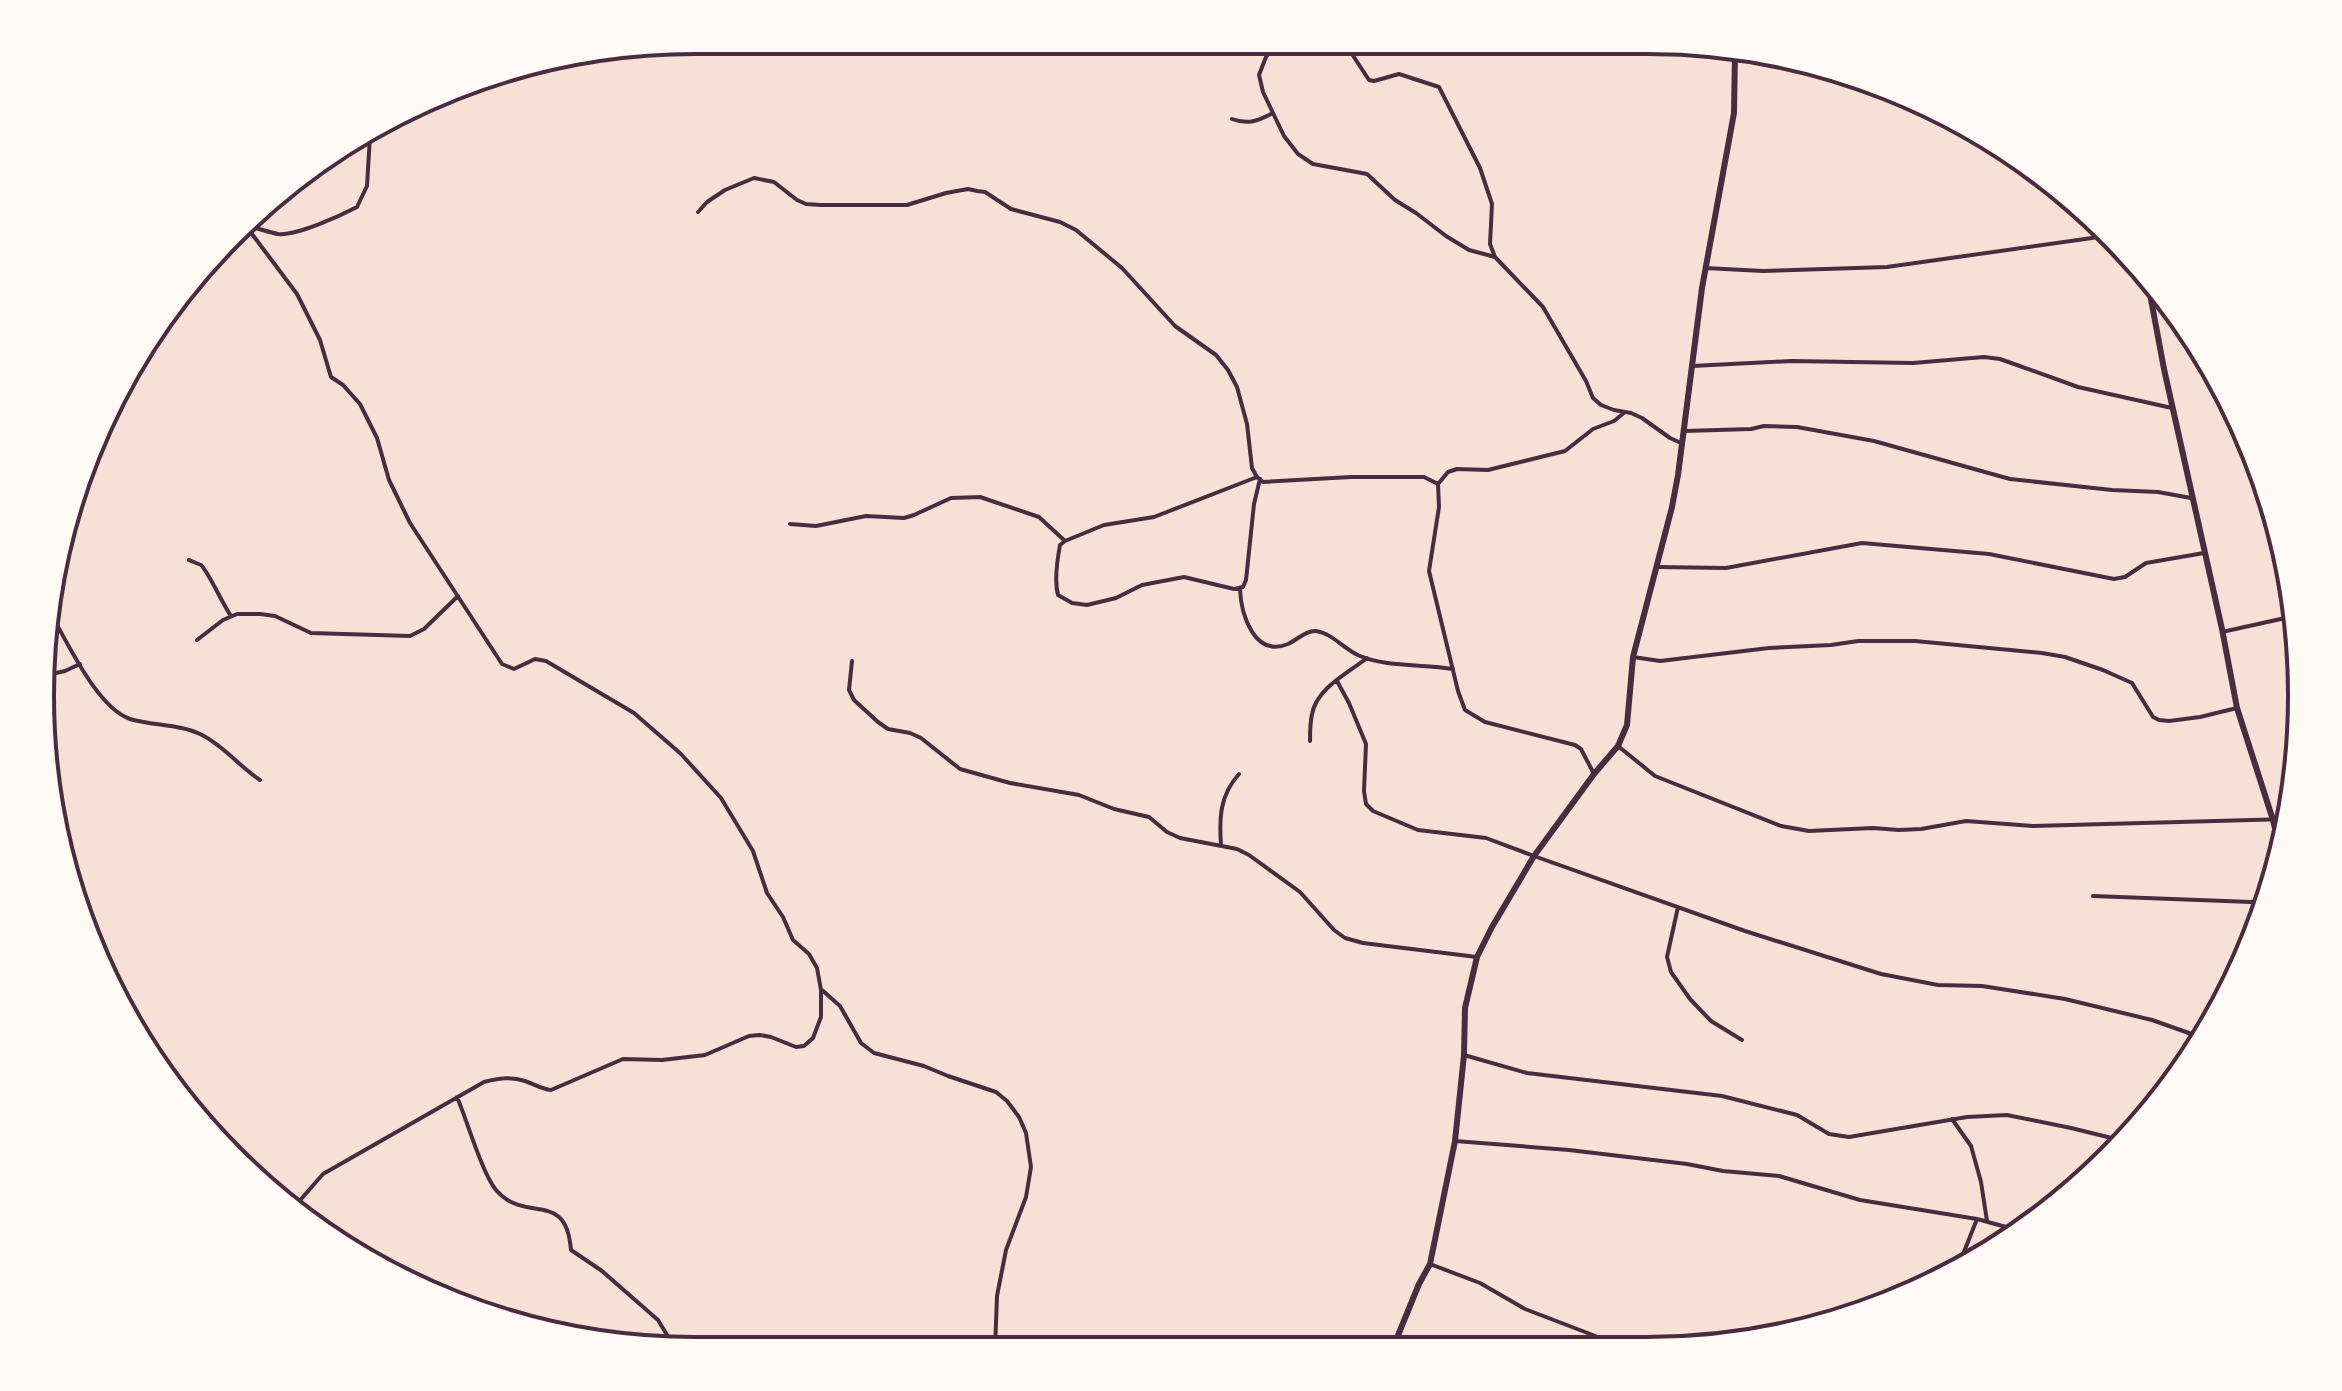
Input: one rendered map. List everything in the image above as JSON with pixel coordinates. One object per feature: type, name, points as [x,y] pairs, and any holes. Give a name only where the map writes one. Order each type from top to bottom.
[{"type":"street","points":[[1268,54],[1259,75],[1263,92],[1284,136],[1298,154],[1306,161],[1367,174],[1395,200],[1469,250],[1495,257]]},
{"type":"street","points":[[1352,54],[1369,80],[1399,74],[1439,87],[1480,168],[1492,204],[1490,244],[1495,257],[1543,307],[1593,398],[1601,405],[1642,418],[1682,443]]},
{"type":"street","points":[[1397,1337],[1430,1264],[1455,1141],[1464,1055],[1465,1008],[1477,957],[1534,856],[1618,746],[1627,725],[1633,657],[1672,507],[1705,268],[1734,113],[1735,60]]},
{"type":"street","points":[[1232,119],[1254,122],[1273,113]]},
{"type":"street","points":[[256,229],[278,234],[290,232],[357,207],[367,186],[370,143]]},
{"type":"street","points":[[698,212],[725,190],[754,178],[774,182],[806,204],[821,205],[907,205],[968,189],[985,192],[1011,209],[1060,222],[1076,230],[1122,268],[1175,326],[1216,355],[1228,370],[1242,404],[1252,468],[1263,482],[1424,477],[1438,484]]},
{"type":"street","points":[[251,233],[310,316],[331,377],[360,404],[377,438],[389,480],[410,523],[502,664],[514,669],[535,659],[546,661],[634,713],[681,754],[721,798],[753,851],[767,893],[793,940],[809,954],[817,968],[821,990],[821,1017],[813,1038],[804,1046],[796,1047],[771,1037],[749,1036],[705,1055],[662,1060],[623,1059],[551,1090],[521,1079],[501,1078],[484,1082],[323,1174],[300,1200]]},
{"type":"street","points":[[1705,268],[1777,271],[1887,267],[2095,237]]},
{"type":"street","points":[[2151,300],[2237,708],[2275,827]]},
{"type":"street","points":[[1692,366],[1791,361],[1913,363],[1984,357],[2000,359],[2078,387],[2172,408]]},
{"type":"street","points":[[1594,774],[1581,749],[1575,745],[1485,722],[1465,710],[1429,571],[1439,507],[1438,484],[1448,472],[1457,469],[1488,470],[1565,451],[1593,429],[1614,421],[1625,412]]},
{"type":"street","points":[[1684,431],[1797,427],[1874,441],[2010,479],[2158,492],[2191,498]]},
{"type":"street","points":[[1258,478],[1246,580],[1240,589],[1184,577],[1142,585],[1116,598],[1087,605],[1064,600],[1057,591],[1060,545],[1065,541],[1104,525],[1154,517],[1258,478]]},
{"type":"street","points":[[790,524],[816,526],[866,516],[904,518],[951,498],[980,497],[1039,517],[1065,541]]},
{"type":"street","points":[[1657,567],[1726,568],[1862,543],[1989,554],[2114,579],[2125,577],[2146,563],[2205,553]]},
{"type":"street","points":[[189,560],[200,564],[231,616]]},
{"type":"street","points":[[1240,589],[1241,608],[1246,622],[1266,645],[1278,647],[1308,632],[1317,631],[1367,658],[1453,669]]},
{"type":"street","points":[[197,640],[223,620],[237,614],[275,616],[311,633],[323,635],[361,633],[410,636],[424,629],[458,596]]},
{"type":"street","points":[[2222,632],[2284,618]]},
{"type":"street","points":[[58,626],[101,698],[114,710],[128,718],[189,729],[200,734],[260,780]]},
{"type":"street","points":[[1633,657],[1660,661],[1858,641],[1915,641],[2042,653],[2103,670],[2132,683],[2153,717],[2159,720],[2200,717],[2237,708]]},
{"type":"street","points":[[1310,741],[1312,712],[1317,700],[1367,658]]},
{"type":"street","points":[[852,661],[849,690],[854,700],[888,729],[921,738],[960,769],[1010,783],[1079,795],[1114,809],[1149,817],[1180,838],[1221,845],[1249,855],[1300,892],[1345,938],[1477,957]]},
{"type":"street","points":[[55,673],[80,664]]},
{"type":"street","points":[[1337,681],[1366,744],[1366,804],[1373,811],[1418,830],[1486,838],[1678,907],[1881,974],[1938,985],[1982,986],[2065,999],[2152,1020],[2191,1034]]},
{"type":"street","points":[[1618,746],[1655,776],[1781,826],[1809,831],[1921,829],[1966,821],[2033,826],[2276,820]]},
{"type":"street","points":[[1221,845],[1222,803],[1228,787],[1239,774]]},
{"type":"street","points":[[2093,896],[2254,902]]},
{"type":"street","points":[[1678,907],[1667,957],[1671,972],[1711,1021],[1742,1040]]},
{"type":"street","points":[[821,990],[840,1006],[861,1043],[874,1053],[924,1066],[996,1092],[1019,1117],[1026,1133],[1031,1167],[1026,1197],[1006,1250],[997,1296],[995,1337]]},
{"type":"street","points":[[1464,1055],[1527,1073],[1722,1096],[1797,1115],[1829,1134],[1849,1137],[1952,1119],[2007,1115],[2111,1138]]},
{"type":"street","points":[[457,1097],[495,1188],[508,1201],[553,1211],[561,1217],[568,1227],[571,1250],[602,1271],[658,1320],[668,1336]]},
{"type":"street","points":[[1952,1119],[1971,1146],[1987,1222]]},
{"type":"street","points":[[1455,1141],[1569,1150],[1779,1176],[1860,1200],[1977,1219],[2006,1227]]},
{"type":"street","points":[[1964,1253],[1977,1219]]},
{"type":"street","points":[[1430,1264],[1480,1283],[1525,1309],[1598,1337]]}]
